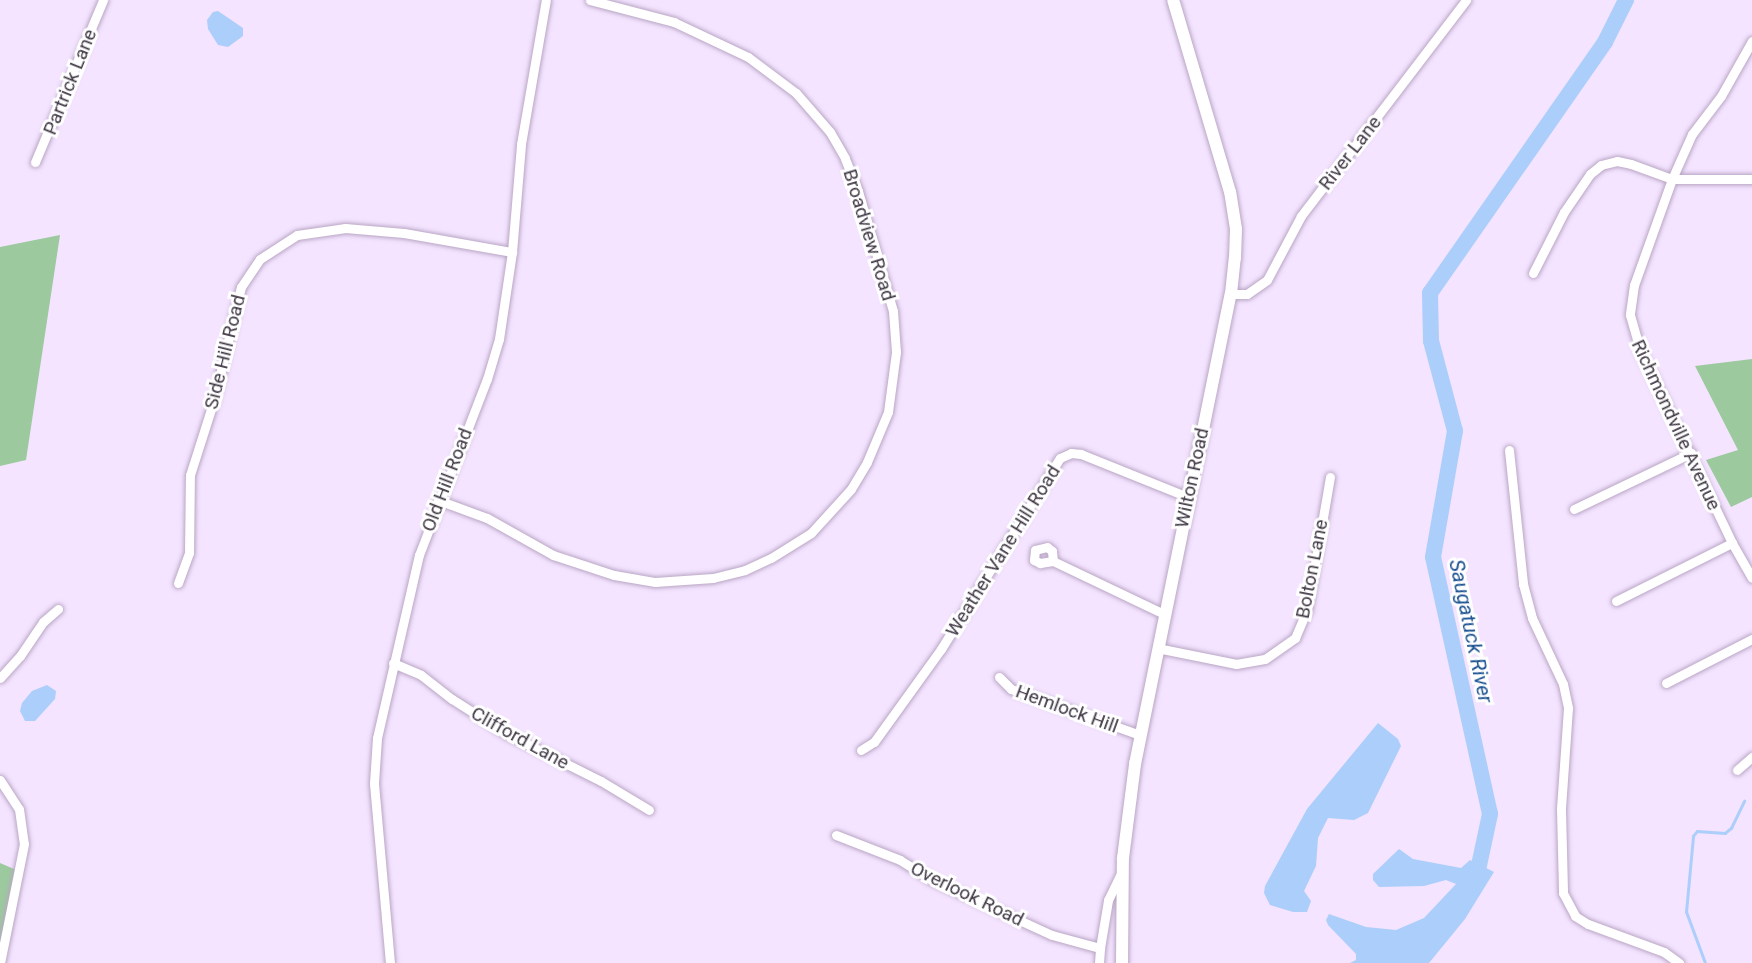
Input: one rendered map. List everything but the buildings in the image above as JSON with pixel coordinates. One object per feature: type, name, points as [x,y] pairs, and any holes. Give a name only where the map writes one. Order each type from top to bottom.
[{"type":"main road","name":"Wilton Road","points":[[1122,963],[1122,870],[1127,814],[1157,648],[1231,294],[1236,242],[1233,206],[1173,0]]},
{"type":"street","name":"Partrick Lane","points":[[35,162],[103,0]]},
{"type":"street","name":"Old Hill Road","points":[[390,963],[374,770],[393,663],[415,567],[438,500],[492,365],[512,251],[521,144],[545,0]]},
{"type":"street","name":"Broadview Road","points":[[438,500],[487,518],[553,555],[614,576],[655,582],[713,578],[745,570],[771,558],[811,533],[851,489],[867,462],[888,412],[896,352],[892,311],[858,191],[830,132],[796,93],[748,57],[674,22],[590,0]]},
{"type":"street","name":"River Lane","points":[[1231,294],[1247,294],[1267,280],[1301,216],[1466,0]]},
{"type":"street","name":"Richmondville Avenue","points":[[1752,41],[1721,96],[1692,134],[1672,179],[1634,285],[1630,315],[1636,340],[1732,543],[1752,578]]},
{"type":"street","points":[[1533,272],[1564,212],[1590,174],[1601,165],[1617,161],[1672,179],[1752,178]]},
{"type":"street","name":"Side Hill Road","points":[[178,583],[189,553],[190,475],[214,400],[241,286],[260,259],[303,233],[345,228],[394,231],[512,251]]},
{"type":"street","points":[[1509,450],[1522,584],[1532,618],[1563,684],[1568,708],[1561,809],[1563,893],[1575,916],[1588,924],[1664,952],[1679,963]]},
{"type":"street","name":"Weather Vane Hill Road","points":[[861,750],[874,743],[934,660],[1060,458],[1071,453],[1081,454],[1188,497]]},
{"type":"street","points":[[1574,509],[1691,453]]},
{"type":"street","name":"Bolton Lane","points":[[1157,648],[1222,663],[1247,663],[1275,655],[1295,638],[1307,610],[1330,477]]},
{"type":"street","points":[[1616,601],[1732,543]]},
{"type":"street","points":[[1054,561],[1164,614]]},
{"type":"street","points":[[0,678],[20,656],[43,622],[58,609]]},
{"type":"street","points":[[1666,683],[1752,639]]},
{"type":"street","name":"Clifford Lane","points":[[393,663],[421,675],[452,699],[530,747],[601,781],[649,810]]},
{"type":"street","name":"Hemlock Hill","points":[[999,677],[1011,689],[1140,735]]},
{"type":"street","points":[[1737,770],[1752,757]]},
{"type":"street","points":[[0,780],[19,809],[24,839],[22,861],[0,963]]},
{"type":"street","name":"Overlook Road","points":[[836,835],[900,860],[930,879],[1052,935],[1100,948]]},
{"type":"street","points":[[1099,963],[1108,900],[1122,870]]},
{"type":"street","points":[[390,963],[395,963]]},
{"type":"green space","points":[[60,235],[26,460],[0,466],[0,247]]},
{"type":"green space","points":[[1752,359],[1752,497],[1731,507],[1706,460],[1738,450],[1695,366]]},
{"type":"green space","points":[[0,863],[21,872],[0,963]]},
{"type":"water","points":[[218,11],[243,28],[243,36],[228,47],[218,45],[208,29],[207,20],[213,12]]},
{"type":"water","points":[[47,685],[56,691],[55,699],[35,721],[25,721],[20,711],[22,703],[32,691]]},
{"type":"water","points":[[1378,723],[1398,739],[1401,746],[1368,813],[1354,820],[1328,818],[1318,838],[1316,866],[1304,891],[1311,901],[1307,912],[1293,912],[1270,905],[1264,893],[1265,886],[1307,809]]},
{"type":"water","points":[[1399,849],[1413,859],[1461,868],[1470,860],[1494,872],[1465,919],[1429,963],[1350,963],[1356,960],[1356,954],[1328,925],[1326,920],[1329,914],[1366,927],[1396,930],[1424,918],[1456,884],[1446,880],[1424,886],[1379,887],[1373,880],[1373,874]]},
{"type":"waterway","name":"Saugatuck River","points":[[1475,884],[1490,814],[1433,557],[1455,431],[1431,341],[1430,293],[1605,42],[1626,0]]},
{"type":"waterway","points":[[1705,963],[1686,912],[1693,836],[1697,831],[1725,833],[1731,828],[1744,801]]}]
